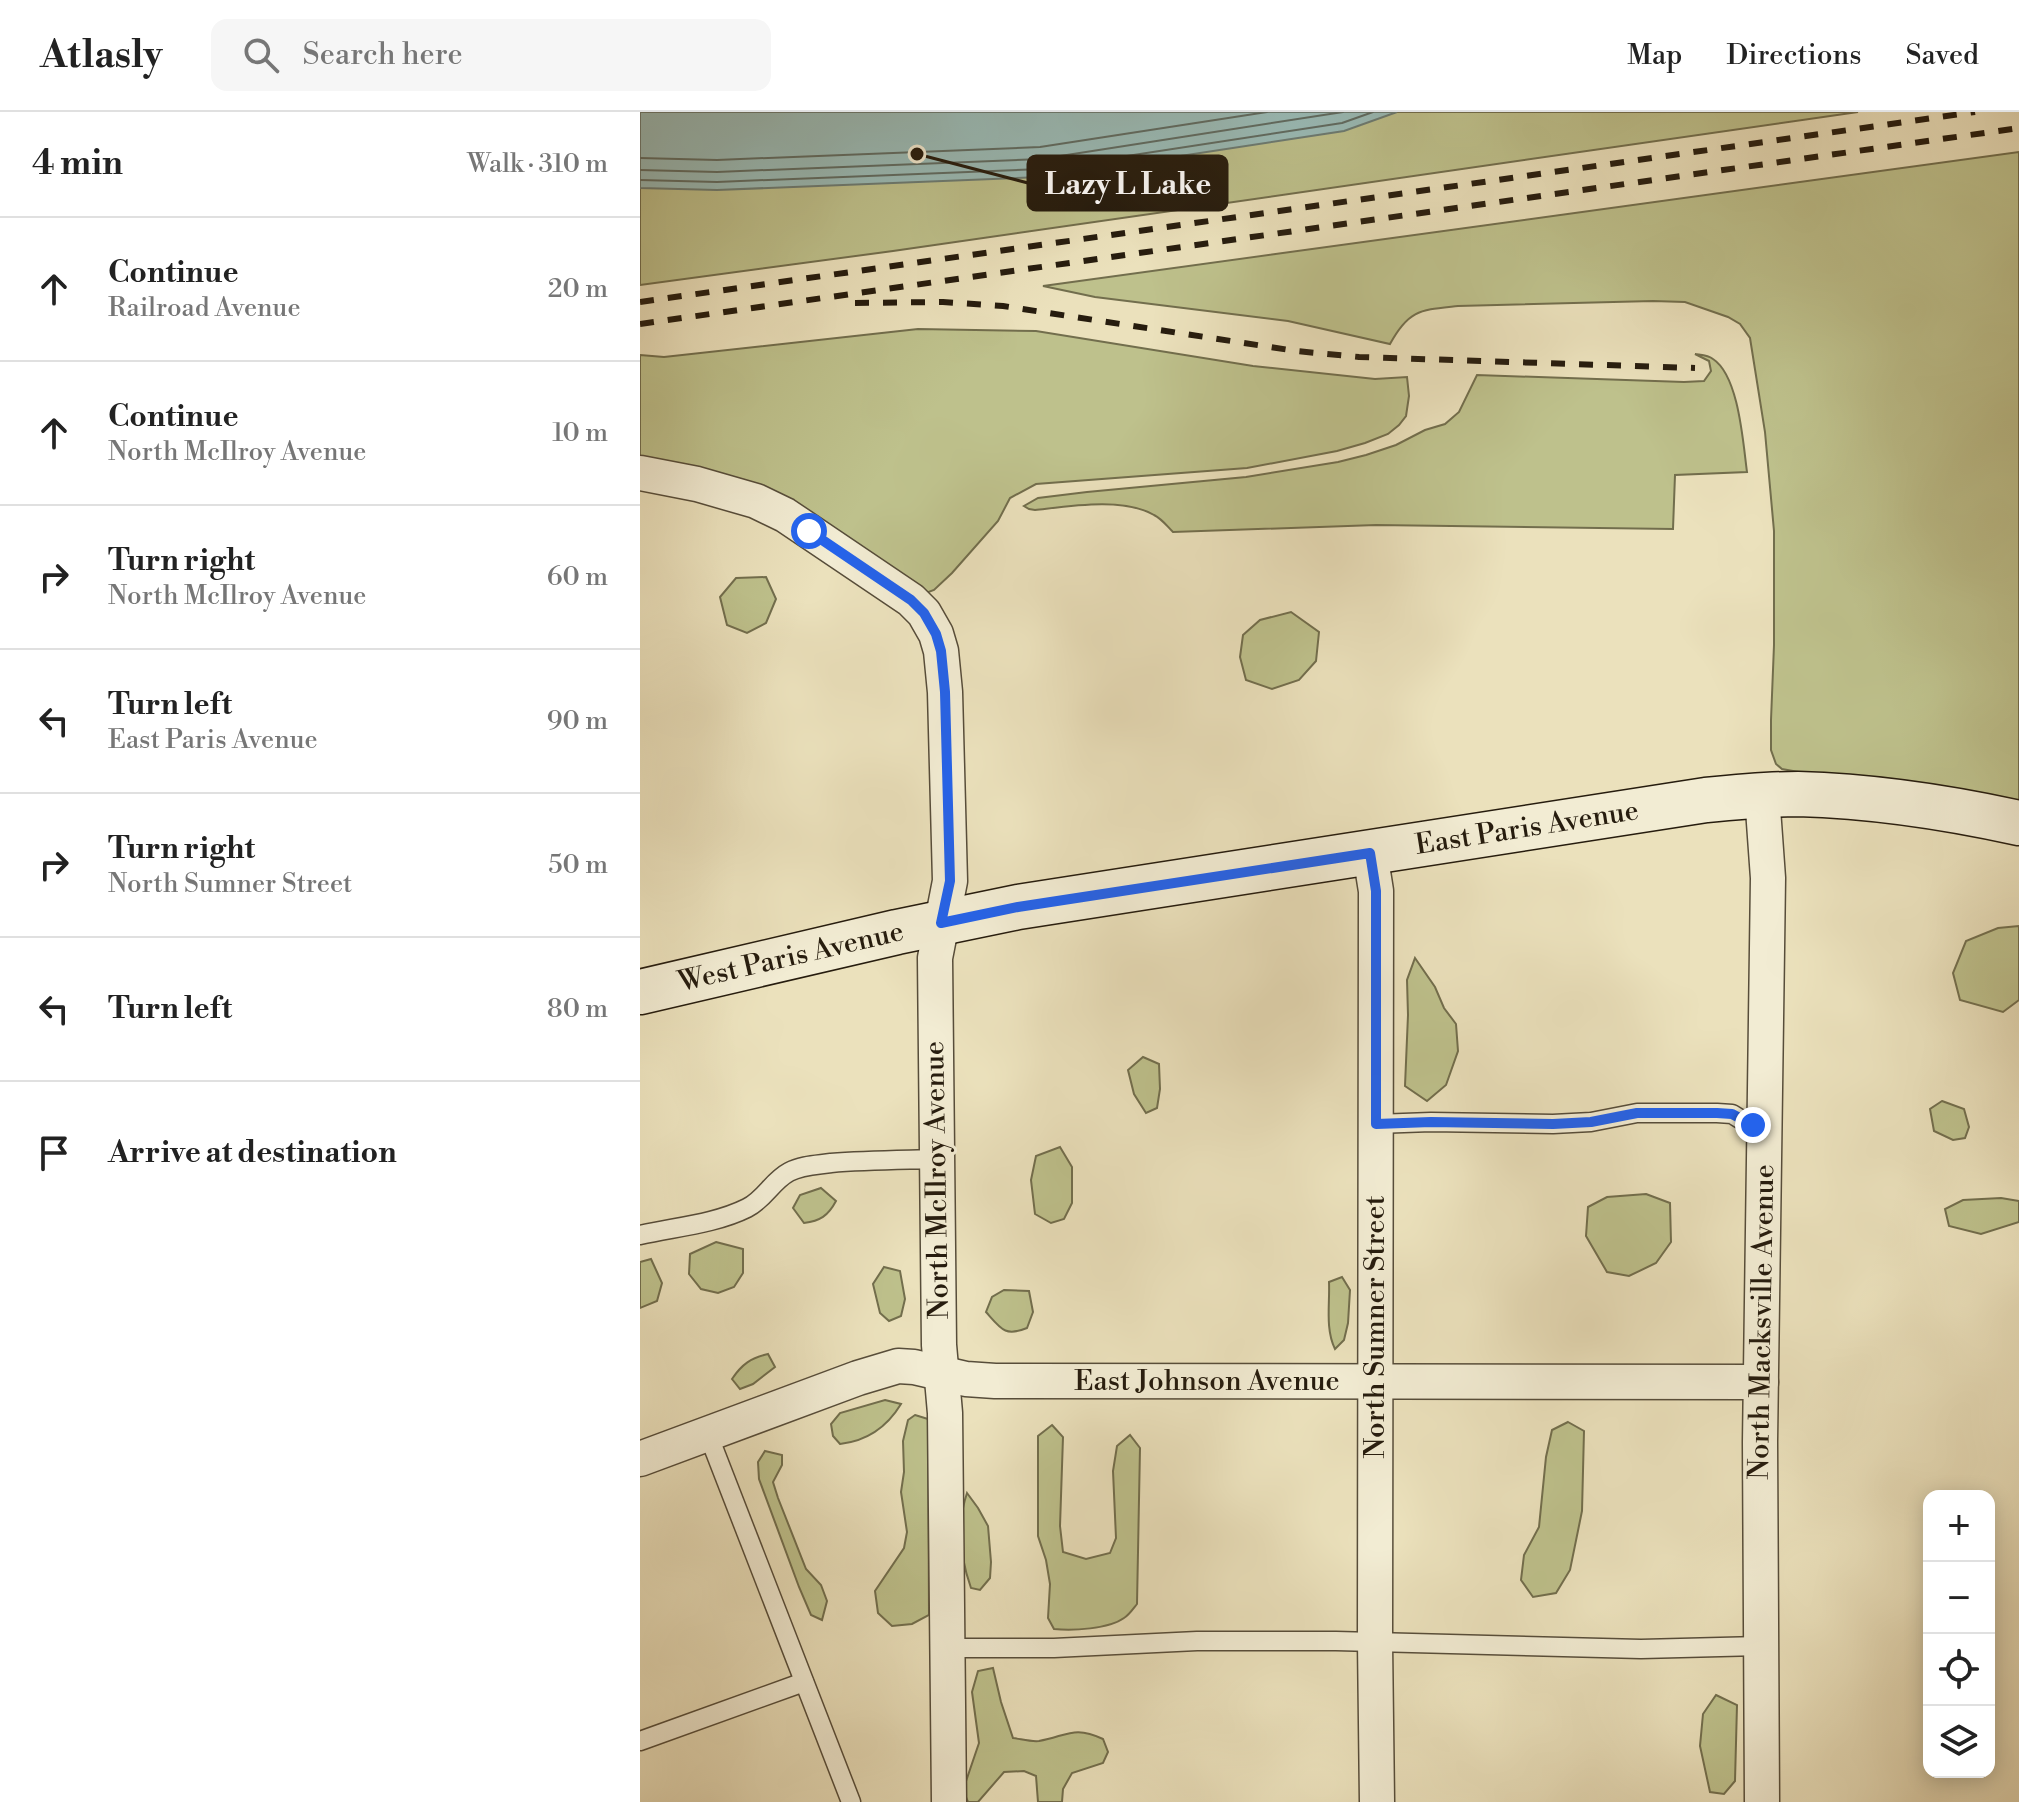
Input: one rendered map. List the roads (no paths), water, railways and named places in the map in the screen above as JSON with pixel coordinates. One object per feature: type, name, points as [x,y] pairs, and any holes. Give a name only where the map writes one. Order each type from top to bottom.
[{"type":"street","name":"North McIlroy Avenue","points":[[640,473],[697,484],[756,501],[785,515],[911,600],[924,613],[941,651],[950,881],[935,958],[936,1159],[939,1345],[945,1413],[949,1802]]},
{"type":"street","name":"East Paris Avenue","points":[[941,923],[1018,907],[1674,805],[1762,795],[1799,794],[1920,804],[2019,823]]},
{"type":"street","name":"North Macksville Avenue","points":[[1762,795],[1768,878],[1761,1382],[1762,1802]]},
{"type":"street","name":"North Sumner Street","points":[[1370,853],[1376,891],[1377,1802]]},
{"type":"street","name":"West Paris Avenue","points":[[640,992],[941,923]]},
{"type":"street","name":"East Johnson Avenue","points":[[640,1459],[898,1366],[966,1379],[995,1381],[1761,1382]]},
{"type":"lane","points":[[1376,1124],[1553,1124],[1591,1122],[1637,1113],[1717,1113],[1732,1114],[1745,1122],[1764,1126]]},
{"type":"lane","points":[[640,1235],[717,1219],[748,1208],[790,1171],[810,1165],[936,1159]]},
{"type":"lane","points":[[708,1434],[851,1802]]},
{"type":"lane","points":[[947,1648],[1054,1648],[1197,1641],[1641,1649],[1760,1646]]},
{"type":"lane","points":[[640,1741],[804,1682]]},
{"type":"water","points":[[640,112],[1397,112],[1344,131],[1043,177],[717,190],[640,188]]},
{"type":"railway","points":[[640,302],[1975,112]]},
{"type":"railway","points":[[640,324],[2019,128]]},
{"type":"railway","points":[[855,303],[943,302],[1003,306],[1296,351],[1359,357],[1695,368]]},
{"type":"place","name":"Lazy L Lake","points":[[917,154]]}]
